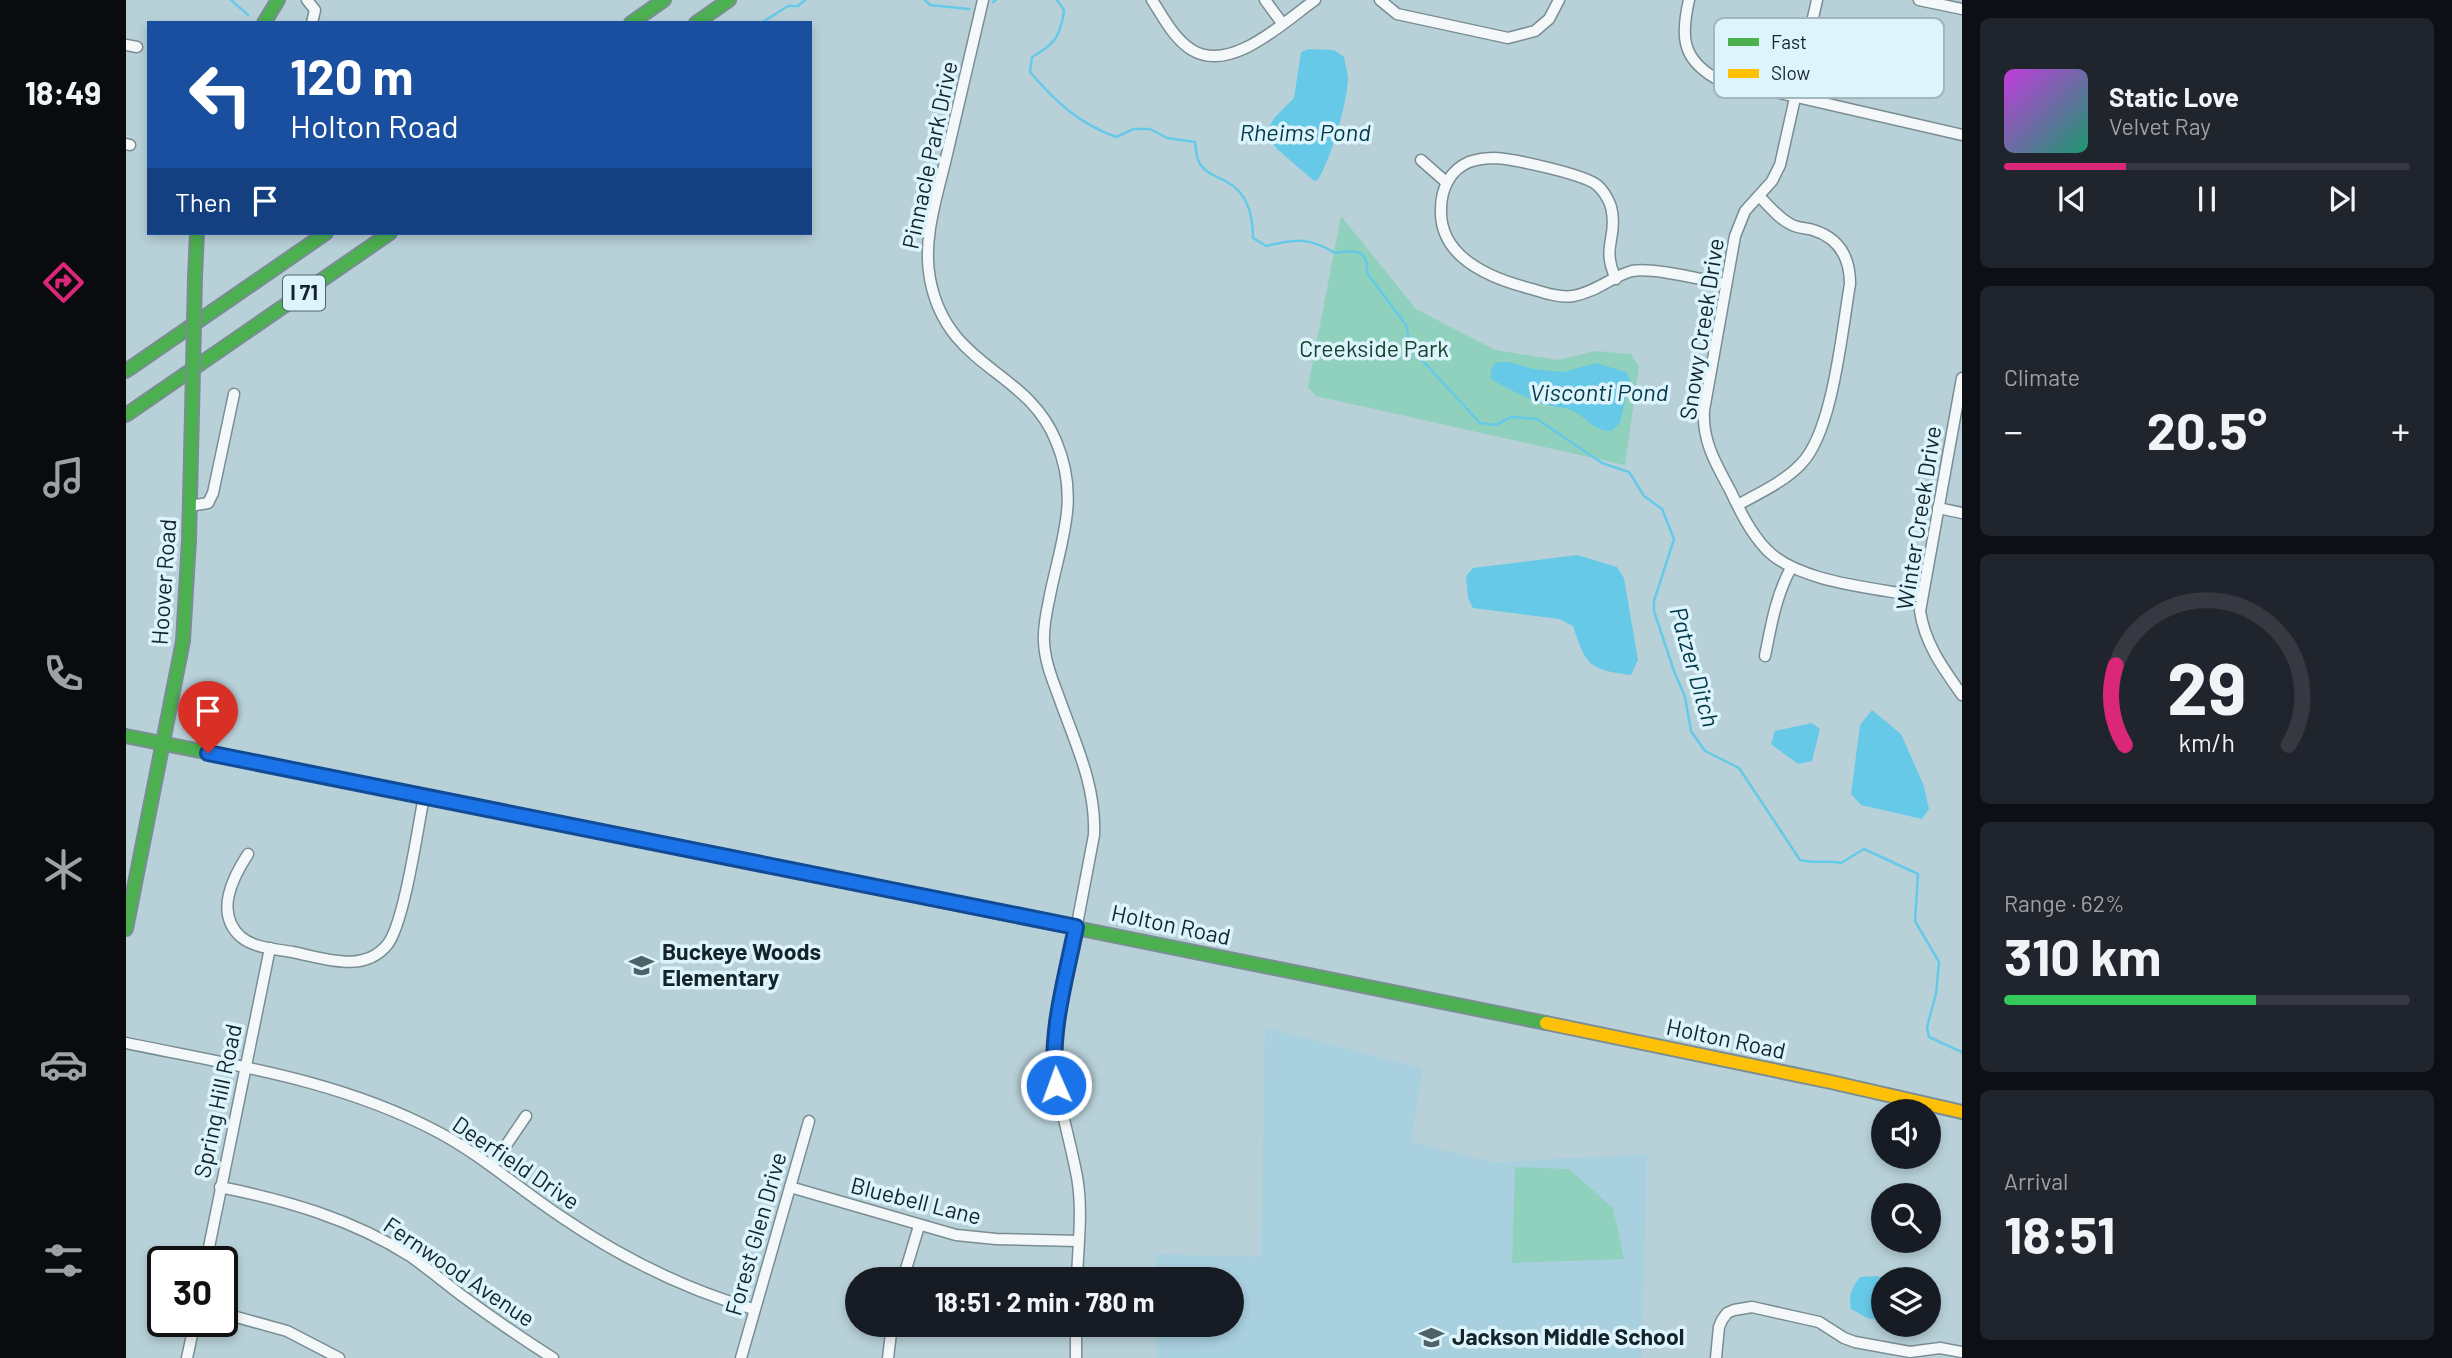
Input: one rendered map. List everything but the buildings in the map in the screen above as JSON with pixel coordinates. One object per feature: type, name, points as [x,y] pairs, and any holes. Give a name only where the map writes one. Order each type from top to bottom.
[{"type":"main road","points":[[265,21],[278,0]]},
{"type":"main road","points":[[634,21],[664,0]]},
{"type":"main road","points":[[699,21],[729,0]]},
{"type":"main road","name":"Hoover Road","points":[[126,929],[183,640],[190,506],[197,235]]},
{"type":"main road","name":"I 71","points":[[126,371],[323,235]]},
{"type":"main road","name":"I 71","points":[[126,415],[387,235]]},
{"type":"main road","name":"Holton Road","points":[[126,736],[1800,1075],[1962,1112]]},
{"type":"street","points":[[307,0],[315,10],[312,21]]},
{"type":"street","name":"Pinnacle Park Drive","points":[[983,0],[933,216],[927,261],[930,281],[946,326],[972,355],[1025,395],[1038,409],[1050,427],[1063,459],[1069,490],[1068,515],[1051,591],[1044,642],[1049,672],[1094,800],[1094,835],[1055,1040],[1054,1070],[1058,1099],[1077,1180],[1077,1267]]},
{"type":"street","points":[[1152,0],[1177,37],[1193,50],[1219,57],[1232,54],[1315,0]]},
{"type":"street","points":[[1265,0],[1282,23]]},
{"type":"street","points":[[1380,0],[1396,14],[1508,38],[1535,32],[1549,19],[1559,0]]},
{"type":"street","points":[[1689,0],[1684,22],[1688,52],[1699,67],[1714,76]]},
{"type":"street","name":"Snowy Creek Drive","points":[[1813,18],[1817,0]]},
{"type":"street","points":[[1919,0],[1962,9]]},
{"type":"street","name":"Snowy Creek Drive","points":[[1791,568],[1768,551],[1751,531],[1711,456],[1703,421],[1735,236],[1745,211],[1772,181],[1780,165],[1795,98]]},
{"type":"street","points":[[1799,98],[1962,135]]},
{"type":"street","points":[[1616,279],[1609,264],[1608,246],[1613,213],[1608,198],[1597,185],[1581,177],[1499,158],[1480,159],[1462,165],[1446,182],[1441,204],[1443,232],[1453,248],[1492,277],[1554,295],[1571,296],[1593,291],[1616,279],[1630,271],[1648,271],[1726,285]]},
{"type":"street","points":[[1422,160],[1446,182]]},
{"type":"street","points":[[1738,505],[1781,481],[1799,467],[1812,450],[1827,411],[1850,284],[1850,269],[1846,256],[1834,240],[1816,231],[1792,225],[1759,196]]},
{"type":"street","name":"Winter Creek Drive","points":[[1961,384],[1920,611],[1934,655],[1962,694]]},
{"type":"street","points":[[190,506],[208,503],[213,493],[234,394]]},
{"type":"street","points":[[1938,508],[1962,513]]},
{"type":"street","points":[[1765,656],[1783,582],[1791,568],[1815,576],[1922,597]]},
{"type":"street","points":[[248,854],[232,878],[227,902],[230,921],[241,936],[258,945],[354,962],[378,954],[394,935],[424,796]]},
{"type":"street","name":"Spring Hill Road","points":[[209,1246],[270,947]]},
{"type":"street","name":"Deerfield Drive","points":[[126,1043],[321,1085],[384,1107],[446,1137],[492,1166],[560,1217],[649,1270],[685,1286],[753,1309]]},
{"type":"street","points":[[492,1166],[526,1116]]},
{"type":"street","name":"Forest Glen Drive","points":[[741,1358],[809,1121]]},
{"type":"street","name":"Bluebell Lane","points":[[790,1187],[919,1226],[976,1238],[1078,1241]]},
{"type":"street","name":"Fernwood Avenue","points":[[220,1188],[277,1200],[337,1218],[409,1256],[505,1328],[553,1358]]},
{"type":"street","points":[[907,1267],[919,1226]]},
{"type":"street","points":[[1716,1358],[1722,1320],[1734,1310],[1752,1307],[1819,1322],[1855,1342],[1910,1352],[1940,1348],[1962,1352]]},
{"type":"street","points":[[238,1317],[287,1331],[339,1358]]},
{"type":"street","points":[[187,1358],[192,1337]]},
{"type":"street","points":[[888,1358],[891,1337]]},
{"type":"street","points":[[1076,1337],[1076,1358]]},
{"type":"shaded area","points":[[1265,1028],[1423,1068],[1411,1142],[1493,1162],[1647,1154],[1642,1358],[1157,1358],[1156,1337],[1244,1337],[1244,1267],[1156,1267],[1156,1254],[1261,1257]]},
{"type":"green space","name":"Creekside Park","points":[[1341,216],[1416,309],[1495,350],[1558,360],[1596,351],[1631,354],[1639,366],[1625,465],[1316,396],[1308,387]]},
{"type":"green space","points":[[1515,1167],[1569,1169],[1613,1208],[1624,1259],[1512,1263]]},
{"type":"water","name":"Rheims Pond","points":[[1309,49],[1334,50],[1344,57],[1348,79],[1333,145],[1318,180],[1314,181],[1277,149],[1268,136],[1269,127],[1275,117],[1294,98],[1301,52]]},
{"type":"water","name":"Visconti Pond","points":[[1497,362],[1564,372],[1596,363],[1626,372],[1630,379],[1620,423],[1611,431],[1604,430],[1569,409],[1547,405],[1511,390],[1491,379],[1491,369]]},
{"type":"water","points":[[1577,555],[1617,567],[1624,578],[1638,660],[1631,675],[1606,671],[1591,663],[1573,626],[1559,619],[1473,608],[1468,598],[1466,576],[1473,568]]},
{"type":"water","points":[[1872,710],[1901,734],[1924,786],[1929,809],[1922,819],[1861,805],[1851,794],[1860,725]]},
{"type":"water","points":[[1812,723],[1820,729],[1812,761],[1798,764],[1771,744],[1775,731]]},
{"type":"water","points":[[1871,1276],[1871,1319],[1851,1309],[1851,1292],[1860,1277]]},
{"type":"waterway","points":[[231,0],[248,15]]},
{"type":"waterway","name":"Patzer Ditch","points":[[764,21],[788,6],[798,6],[805,0]]},
{"type":"waterway","name":"Patzer Ditch","points":[[925,0],[930,5],[969,9]]},
{"type":"waterway","name":"Patzer Ditch","points":[[1057,0],[1064,10],[1061,27],[1051,44],[1032,57],[1030,72],[1068,110],[1090,125],[1116,137],[1134,129],[1150,129],[1167,138],[1195,142],[1202,167],[1240,192],[1248,206],[1253,238],[1266,246],[1302,241],[1317,244],[1335,253],[1348,251],[1363,255],[1367,273],[1406,325],[1411,348],[1480,423],[1495,425],[1512,417],[1537,419],[1602,463],[1629,472],[1644,496],[1662,509],[1674,539],[1654,601],[1654,611],[1685,697],[1691,731],[1705,751],[1739,768],[1800,860],[1841,863],[1864,849],[1918,874],[1915,921],[1939,962],[1936,994],[1927,1027],[1929,1037],[1962,1052]]},
{"type":"traffic: fast","points":[[265,21],[278,0]]},
{"type":"traffic: fast","points":[[634,21],[664,0]]},
{"type":"traffic: fast","points":[[699,21],[729,0]]},
{"type":"traffic: fast","points":[[195,277],[197,235]]},
{"type":"traffic: fast","points":[[126,371],[323,235]]},
{"type":"traffic: fast","points":[[126,415],[387,235]]},
{"type":"traffic: fast","points":[[192,413],[195,277]]},
{"type":"traffic: fast","points":[[126,929],[183,641],[192,413]]},
{"type":"traffic: fast","points":[[126,736],[785,869]]},
{"type":"traffic: fast","points":[[1076,928],[1546,1023]]},
{"type":"traffic: slow","points":[[785,869],[1076,928]]},
{"type":"traffic: slow","points":[[1546,1023],[1962,1112]]},
{"type":"place","name":"Buckeye Woods Elementary","points":[[642,965]]},
{"type":"place","name":"Jackson Middle School","points":[[1432,1337]]},
{"type":"route","points":[[208,753],[1076,927],[1055,1040],[1056,1085]]}]
